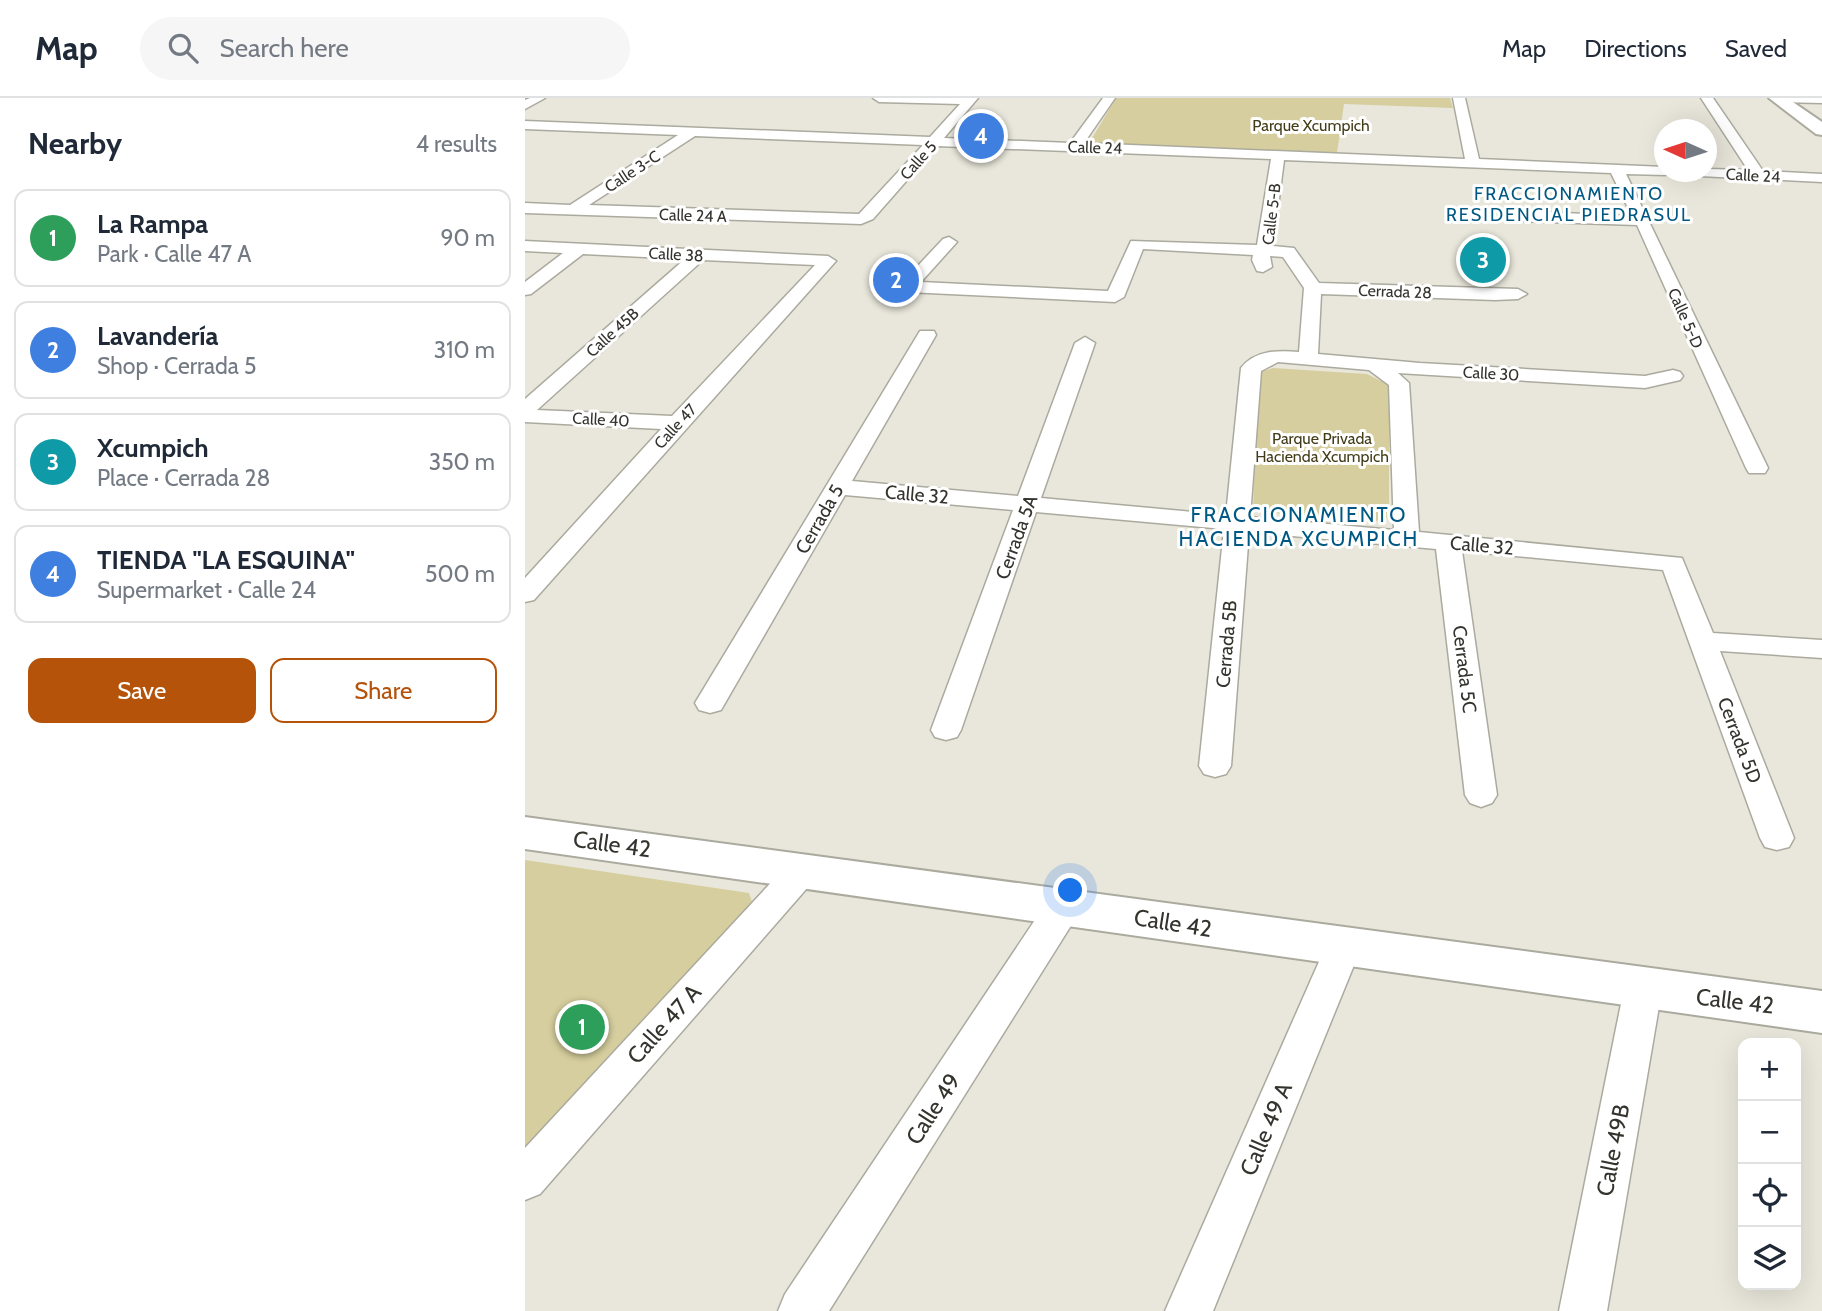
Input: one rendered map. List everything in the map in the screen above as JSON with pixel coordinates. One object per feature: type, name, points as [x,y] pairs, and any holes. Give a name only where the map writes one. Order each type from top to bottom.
[{"type":"street","points":[[525,105],[539,98]]},
{"type":"street","points":[[879,98],[971,100]]},
{"type":"street","points":[[1075,146],[1109,98]]},
{"type":"street","points":[[1458,98],[1473,163]]},
{"type":"street","points":[[1707,98],[1758,175]]},
{"type":"street","points":[[1777,98],[1822,99]]},
{"type":"street","points":[[1777,98],[1822,130]]},
{"type":"street","points":[[1794,98],[1822,118]]},
{"type":"street","name":"Calle 5","points":[[861,219],[869,216],[971,100]]},
{"type":"street","name":"Calle 24","points":[[525,125],[1278,155],[1296,162],[1473,163],[1654,171]]},
{"type":"street","name":"Calle 3-C","points":[[572,210],[692,132]]},
{"type":"street","name":"Calle 5-B","points":[[1278,155],[1264,251],[1288,247],[1313,288]]},
{"type":"street","name":"Calle 5-D","points":[[1615,169],[1643,221],[1702,355],[1757,468]]},
{"type":"street","name":"Calle 24","points":[[1717,173],[1822,178]]},
{"type":"street","name":"Calle 24 A","points":[[525,208],[861,219]]},
{"type":"street","points":[[1520,216],[1643,221]]},
{"type":"street","points":[[949,242],[907,287],[1115,297],[1137,244],[1264,251],[1261,266],[1268,270],[1303,270]]},
{"type":"street","name":"Calle 38","points":[[525,246],[828,261]]},
{"type":"street","points":[[525,290],[580,248]]},
{"type":"street","name":"Calle 45B","points":[[525,410],[699,255]]},
{"type":"street","name":"Calle 47","points":[[525,594],[828,261]]},
{"type":"street","points":[[1237,523],[1251,368],[1275,356],[1308,359],[1313,288]]},
{"type":"street","name":"Cerrada 28","points":[[1313,288],[1518,294]]},
{"type":"street","name":"Cerrada 5","points":[[710,703],[927,335]]},
{"type":"street","name":"Cerrada 5A","points":[[946,730],[1085,342]]},
{"type":"street","name":"Calle 30","points":[[1308,359],[1645,382],[1673,376]]},
{"type":"street","points":[[1374,365],[1399,383],[1407,538]]},
{"type":"street","name":"Calle 40","points":[[525,416],[678,423]]},
{"type":"street","name":"Calle 32","points":[[838,487],[1673,563],[1703,641]]},
{"type":"street","name":"Cerrada 5B","points":[[1215,766],[1237,523]]},
{"type":"street","name":"Cerrada 5C","points":[[1448,542],[1481,795]]},
{"type":"street","points":[[1703,641],[1822,649]]},
{"type":"street","name":"Cerrada 5D","points":[[1703,641],[1777,838]]},
{"type":"street","name":"Calle 42","points":[[525,833],[1822,1012]]},
{"type":"street","name":"Calle 47 A","points":[[525,1179],[803,870]]},
{"type":"street","name":"Calle 49","points":[[802,1311],[1064,906]]},
{"type":"street","name":"Calle 49 A","points":[[1189,1311],[1343,948]]},
{"type":"street","name":"Calle 49B","points":[[1583,1311],[1643,989]]},
{"type":"green space","name":"Parque Xcumpich","points":[[1116,98],[1450,98],[1453,108],[1344,104],[1337,153],[1088,145]]},
{"type":"green space","name":"Parque Privada Hacienda Xcumpich","points":[[1273,368],[1367,374],[1389,385],[1389,517],[1373,522],[1253,511],[1258,373]]},
{"type":"green space","points":[[525,860],[749,893],[752,902],[525,1153]]},
{"type":"place","name":"TIENDA \"LA ESQUINA\"","points":[[981,136]]},
{"type":"place","name":"Xcumpich","points":[[1483,260]]},
{"type":"place","name":"Lavandería","points":[[896,280]]},
{"type":"place","name":"La Rampa","points":[[582,1027]]},
{"type":"district","name":"FRACCIONAMIENTO RESIDENCIAL PIEDRASUL","points":[[1569,204]]},
{"type":"district","name":"FRACCIONAMIENTO HACIENDA XCUMPICH","points":[[1299,527]]}]
